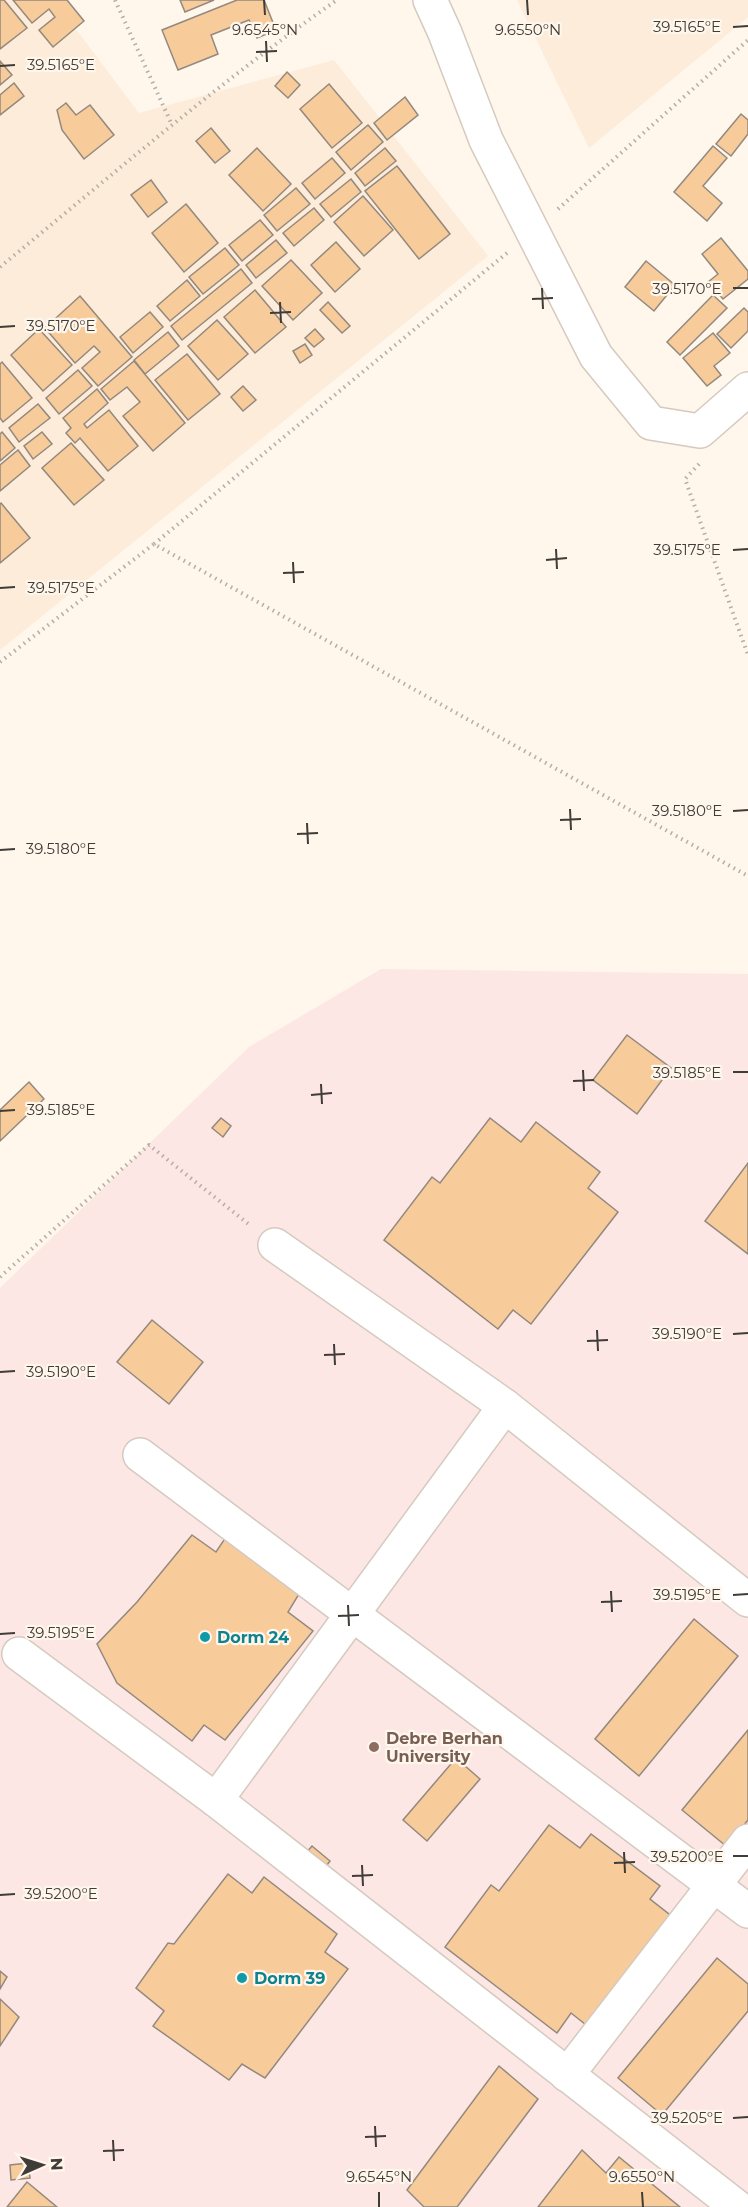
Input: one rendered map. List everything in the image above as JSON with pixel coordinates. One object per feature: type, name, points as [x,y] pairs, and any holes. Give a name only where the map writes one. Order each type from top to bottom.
[{"type":"street","points":[[430,0],[486,140],[596,356],[651,423],[700,431],[748,389]]},
{"type":"street","points":[[275,1245],[505,1406],[748,1600]]},
{"type":"street","points":[[216,1800],[505,1406]]},
{"type":"street","points":[[140,1455],[748,1911]]},
{"type":"street","points":[[19,1654],[216,1800],[737,2207]]},
{"type":"street","points":[[567,2075],[748,1841]]},
{"type":"path","points":[[115,0],[172,125]]},
{"type":"path","points":[[0,267],[172,125],[281,39],[337,0]]},
{"type":"path","points":[[0,662],[154,544],[533,231],[748,40]]},
{"type":"path","points":[[685,479],[748,654]]},
{"type":"path","points":[[154,544],[748,876]]},
{"type":"path","points":[[0,1277],[149,1145],[275,1245]]},
{"type":"shaded area","points":[[0,0],[54,0],[139,113],[334,60],[488,256],[0,650]]},
{"type":"shaded area","points":[[517,0],[748,0],[748,17],[589,148]]},
{"type":"shaded area","name":"Debre Berhan University","points":[[381,969],[748,974],[748,2207],[0,2207],[0,1288],[249,1047]]},
{"type":"building","points":[[0,0],[4,0],[27,28],[0,49]]},
{"type":"building","points":[[13,0],[67,0],[84,21],[53,47],[39,30],[55,17],[49,9],[32,23]]},
{"type":"building","points":[[180,0],[214,0],[185,12]]},
{"type":"building","points":[[237,0],[264,0],[276,30],[257,38],[249,20],[211,35],[218,54],[178,70],[162,30]]},
{"type":"building","points":[[0,61],[12,75],[0,85]]},
{"type":"building","points":[[287,72],[300,85],[288,98],[275,86]]},
{"type":"building","points":[[14,83],[24,96],[0,115],[0,95]]},
{"type":"building","points":[[329,84],[362,123],[332,148],[300,109]]},
{"type":"building","points":[[405,97],[418,115],[387,140],[374,123]]},
{"type":"building","points":[[66,103],[76,115],[90,105],[114,135],[84,159],[62,130],[57,110]]},
{"type":"building","points":[[741,114],[748,120],[748,134],[731,156],[716,144]]},
{"type":"building","points":[[368,125],[383,142],[351,170],[336,152]]},
{"type":"building","points":[[211,128],[230,151],[215,163],[196,141]]},
{"type":"building","points":[[713,146],[727,158],[703,186],[722,203],[707,221],[674,192]]},
{"type":"building","points":[[257,148],[291,184],[263,211],[229,175]]},
{"type":"building","points":[[385,148],[396,161],[365,186],[355,173]]},
{"type":"building","points":[[332,158],[345,173],[315,199],[302,183]]},
{"type":"building","points":[[397,166],[450,234],[419,259],[365,191]]},
{"type":"building","points":[[351,179],[361,192],[331,217],[320,204]]},
{"type":"building","points":[[151,180],[167,202],[148,217],[131,195]]},
{"type":"building","points":[[296,188],[310,204],[277,231],[264,215]]},
{"type":"building","points":[[363,196],[393,230],[364,256],[334,222]]},
{"type":"building","points":[[186,204],[218,243],[184,272],[152,233]]},
{"type":"building","points":[[314,208],[324,220],[294,246],[283,233]]},
{"type":"building","points":[[260,220],[273,235],[242,261],[229,245]]},
{"type":"building","points":[[721,238],[748,271],[748,279],[723,299],[708,282],[718,274],[702,254]]},
{"type":"building","points":[[276,240],[287,253],[256,278],[246,265]]},
{"type":"building","points":[[336,242],[360,269],[335,292],[311,265]]},
{"type":"building","points":[[225,248],[239,265],[203,294],[189,277]]},
{"type":"building","points":[[291,260],[322,293],[293,320],[262,286]]},
{"type":"building","points":[[646,261],[675,285],[654,311],[625,287]]},
{"type":"building","points":[[241,269],[252,283],[182,340],[171,326]]},
{"type":"building","points":[[187,280],[200,296],[170,321],[157,306]]},
{"type":"building","points":[[255,290],[286,327],[255,353],[224,317]]},
{"type":"building","points":[[713,295],[727,308],[680,355],[667,342]]},
{"type":"building","points":[[80,296],[132,357],[98,386],[82,368],[100,352],[94,346],[75,363],[45,328]]},
{"type":"building","points":[[328,302],[350,326],[342,333],[320,310]]},
{"type":"building","points":[[744,308],[748,312],[748,331],[731,348],[717,334]]},
{"type":"building","points":[[150,312],[163,327],[133,353],[120,337]]},
{"type":"building","points":[[217,320],[248,354],[218,380],[188,346]]},
{"type":"building","points":[[39,329],[72,365],[43,391],[11,355]]},
{"type":"building","points":[[315,329],[324,339],[314,347],[305,338]]},
{"type":"building","points":[[168,332],[179,346],[145,374],[134,360]]},
{"type":"building","points":[[713,333],[730,353],[714,366],[721,375],[707,386],[683,358]]},
{"type":"building","points":[[305,344],[312,355],[300,363],[293,351]]},
{"type":"building","points":[[187,354],[220,394],[188,420],[155,380]]},
{"type":"building","points":[[134,361],[185,423],[153,451],[123,416],[140,402],[127,387],[110,400],[101,389]]},
{"type":"building","points":[[2,362],[32,398],[3,422],[0,418],[0,364]]},
{"type":"building","points":[[78,370],[92,386],[59,414],[46,398]]},
{"type":"building","points":[[243,386],[256,400],[243,411],[231,397]]},
{"type":"building","points":[[97,389],[108,403],[84,424],[87,428],[109,410],[138,446],[108,471],[80,438],[75,443],[66,433],[71,428],[63,418]]},
{"type":"building","points":[[38,404],[50,418],[19,442],[9,428]]},
{"type":"building","points":[[2,432],[15,448],[0,461],[0,434]]},
{"type":"building","points":[[42,432],[52,444],[33,459],[24,446]]},
{"type":"building","points":[[71,443],[104,480],[74,505],[42,468]]},
{"type":"building","points":[[18,450],[30,466],[0,491],[0,465]]},
{"type":"building","points":[[0,504],[30,538],[0,563]]},
{"type":"building","points":[[627,1035],[671,1068],[637,1114],[593,1080]]},
{"type":"building","points":[[29,1082],[44,1099],[0,1141],[0,1110]]},
{"type":"building","points":[[221,1118],[231,1126],[223,1137],[212,1128]]},
{"type":"building","points":[[490,1118],[521,1142],[536,1122],[600,1172],[588,1188],[618,1212],[531,1324],[513,1310],[498,1329],[384,1240],[432,1177],[440,1183]]},
{"type":"building","points":[[748,1163],[748,1254],[705,1221]]},
{"type":"building","points":[[152,1320],[203,1362],[169,1404],[117,1362]]},
{"type":"building","name":"Dorm 24","points":[[192,1535],[216,1552],[226,1537],[299,1594],[288,1612],[313,1631],[225,1740],[204,1725],[192,1741],[117,1683],[97,1644],[137,1602]]},
{"type":"building","points":[[694,1619],[738,1656],[639,1776],[595,1739]]},
{"type":"building","points":[[748,1730],[748,1820],[726,1846],[682,1810]]},
{"type":"building","points":[[456,1758],[480,1779],[427,1841],[403,1820]]},
{"type":"building","points":[[549,1825],[580,1848],[591,1834],[660,1886],[650,1899],[674,1918],[590,2028],[571,2013],[557,2033],[445,1947],[491,1885],[499,1891]]},
{"type":"building","points":[[312,1846],[330,1861],[320,1874],[301,1859]]},
{"type":"building","name":"Dorm 39","points":[[228,1874],[252,1893],[264,1877],[337,1934],[325,1952],[348,1969],[265,2078],[242,2064],[229,2080],[153,2026],[164,2011],[136,1988],[168,1943],[174,1944]]},
{"type":"building","points":[[717,1958],[748,1984],[748,2011],[662,2115],[618,2078]]},
{"type":"building","points":[[0,1971],[7,1977],[0,1989]]},
{"type":"building","points":[[0,1999],[19,2017],[0,2046]]},
{"type":"building","points":[[499,2066],[538,2099],[457,2207],[424,2207],[407,2190]]},
{"type":"building","points":[[582,2150],[606,2173],[619,2157],[680,2207],[538,2207]]},
{"type":"building","points":[[28,2163],[30,2178],[11,2180],[10,2165]]},
{"type":"building","points":[[27,2182],[57,2207],[7,2207]]},
{"type":"place","name":"Dorm 24","points":[[205,1637]]},
{"type":"place","name":"Debre Berhan University","points":[[374,1747]]},
{"type":"place","name":"Dorm 39","points":[[242,1978]]}]
